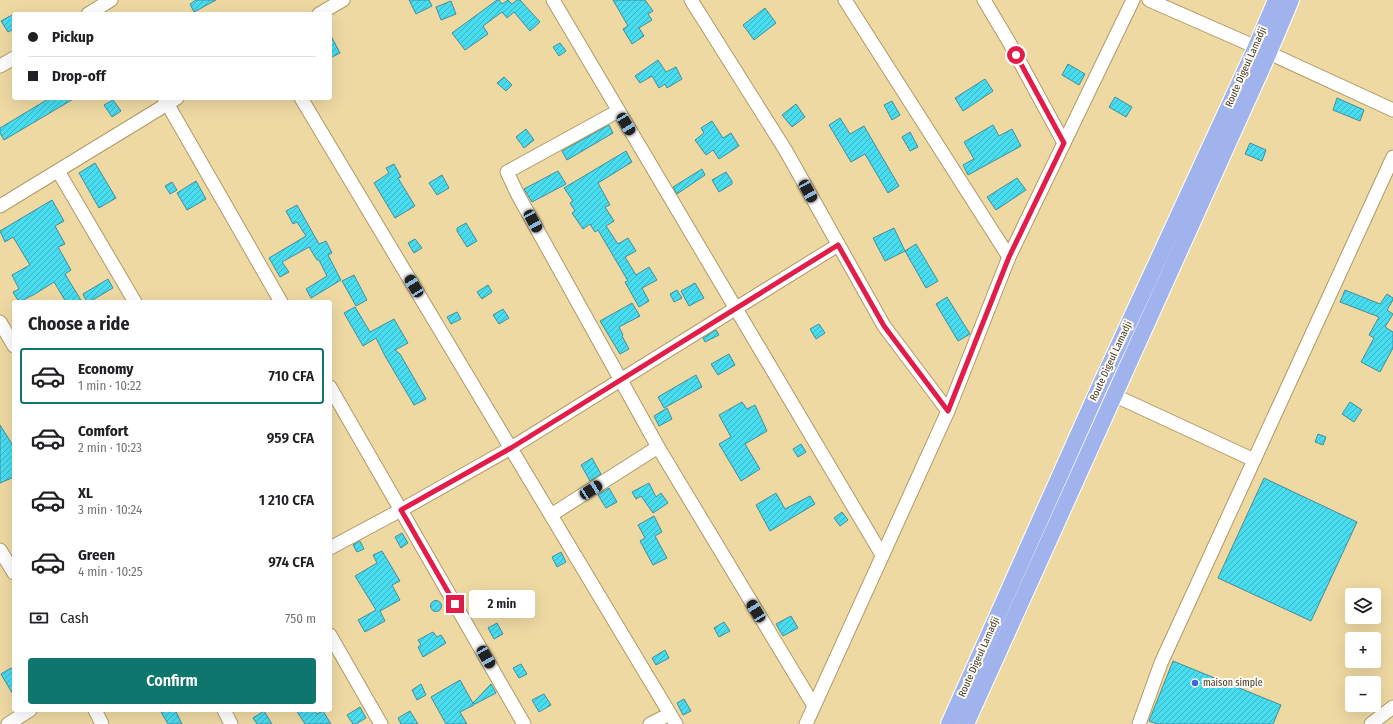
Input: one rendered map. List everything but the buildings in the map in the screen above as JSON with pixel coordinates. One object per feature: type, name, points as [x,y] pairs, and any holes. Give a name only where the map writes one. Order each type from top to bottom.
[{"type":"main road","name":"Route Digeul Lamadji","points":[[966,724],[1114,395],[1262,50],[1276,0]]},
{"type":"main road","name":"Route Digeul Lamadji","points":[[949,724],[1099,388],[1262,50],[1291,0]]},
{"type":"street","points":[[322,12],[343,0]]},
{"type":"street","points":[[553,0],[882,555]]},
{"type":"street","points":[[691,0],[786,151],[884,326],[948,411]]},
{"type":"street","points":[[845,0],[1009,257]]},
{"type":"street","points":[[984,0],[1009,42],[1064,143]]},
{"type":"street","points":[[806,724],[948,411],[1009,257],[1133,0]]},
{"type":"street","points":[[1149,0],[1393,110]]},
{"type":"street","points":[[92,12],[107,5]]},
{"type":"street","points":[[0,66],[12,59]]},
{"type":"street","points":[[0,206],[170,100],[280,300]]},
{"type":"street","points":[[302,100],[673,719],[650,724]]},
{"type":"street","points":[[618,111],[507,172],[518,195],[658,447],[814,706]]},
{"type":"street","points":[[1139,724],[1161,663],[1393,157]]},
{"type":"street","points":[[58,171],[134,300]]},
{"type":"street","points":[[332,547],[511,448],[838,245]]},
{"type":"street","points":[[0,322],[12,343]]},
{"type":"street","points":[[1099,388],[1254,460]]},
{"type":"street","points":[[332,390],[524,724]]},
{"type":"street","points":[[551,516],[658,447]]},
{"type":"street","points":[[0,550],[12,570]]},
{"type":"street","points":[[332,638],[382,724]]},
{"type":"street","points":[[1371,724],[1393,707]]},
{"type":"street","points":[[8,724],[27,712]]},
{"type":"street","points":[[96,712],[102,724]]},
{"type":"street","points":[[225,712],[231,724]]},
{"type":"place","name":"maison simple","points":[[1195,683]]},
{"type":"route","points":[[455,604],[401,510],[511,448],[838,245],[884,326],[948,411],[1009,257],[1064,143],[1016,55]]}]
